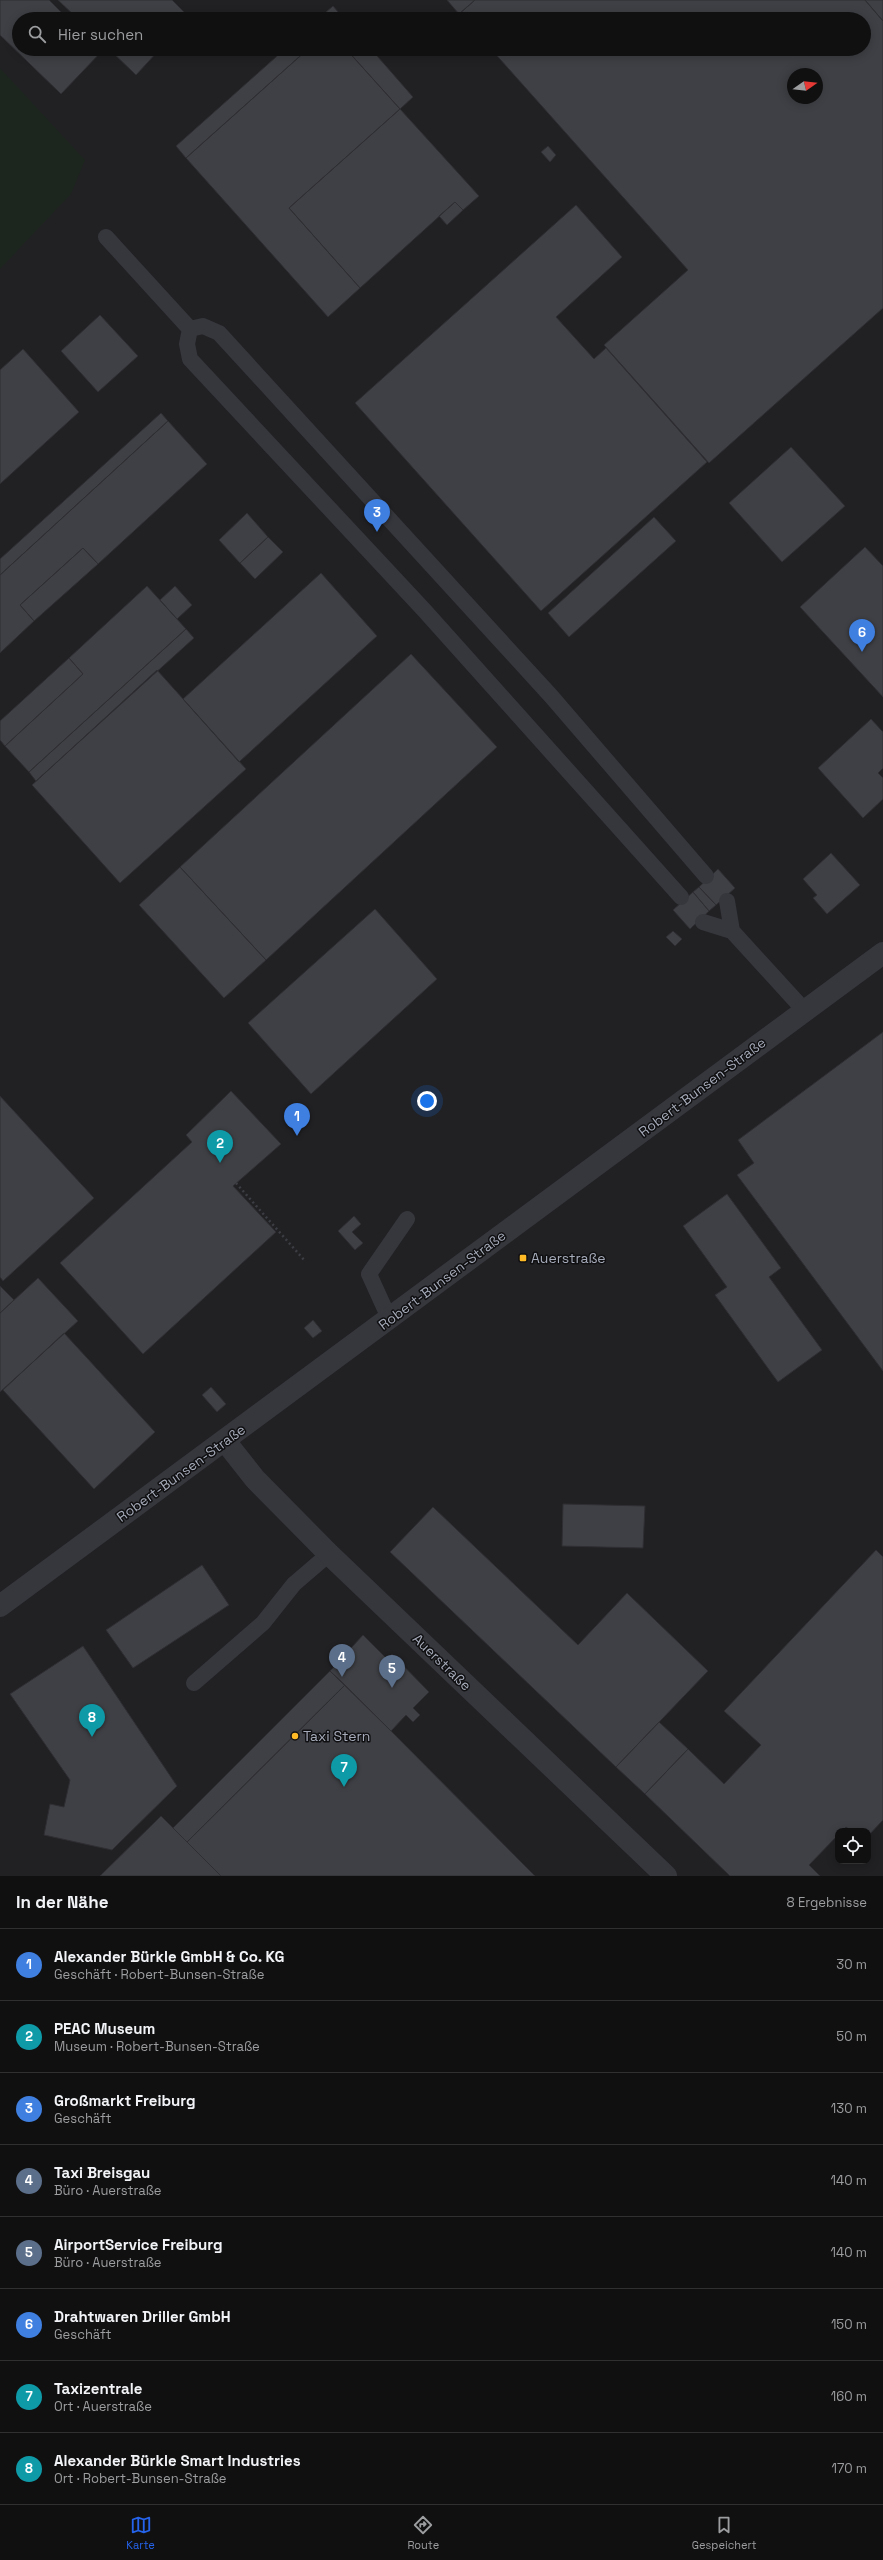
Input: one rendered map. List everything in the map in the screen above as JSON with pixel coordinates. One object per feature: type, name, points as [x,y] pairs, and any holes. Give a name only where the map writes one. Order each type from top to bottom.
[{"type":"street","name":"Robert-Bunsen-Straße","points":[[0,1606],[883,953]]},
{"type":"street","name":"Auerstraße","points":[[225,1441],[256,1479],[329,1554],[666,1876]]},
{"type":"lane","points":[[106,237],[190,330]]},
{"type":"lane","points":[[190,330],[203,326],[219,332],[551,696],[706,876]]},
{"type":"lane","points":[[190,330],[187,344],[190,359],[424,610],[681,897]]},
{"type":"lane","points":[[727,901],[732,931]]},
{"type":"lane","points":[[703,922],[732,931],[806,1011]]},
{"type":"lane","points":[[390,1318],[369,1274],[407,1219]]},
{"type":"lane","points":[[194,1683],[263,1623],[294,1584],[329,1554]]},
{"type":"path","points":[[236,1183],[305,1261]]},
{"type":"shaded area","points":[[0,0],[883,0],[883,1876],[0,1876]]},
{"type":"shaded area","points":[[0,68],[85,160],[71,194],[0,269]]},
{"type":"building","points":[[0,0],[49,0],[61,12],[12,12],[12,47],[0,35]]},
{"type":"building","points":[[58,0],[172,0],[184,12],[71,12]]},
{"type":"building","points":[[447,0],[475,0],[461,12],[457,12]]},
{"type":"building","points":[[475,0],[865,0],[883,21],[883,308],[709,463],[604,345],[688,270],[497,56],[871,56],[871,12],[461,12]]},
{"type":"building","points":[[865,0],[883,0],[883,21]]},
{"type":"building","points":[[333,6],[338,12],[326,12]]},
{"type":"building","points":[[22,56],[97,56],[61,94]]},
{"type":"building","points":[[116,56],[154,56],[136,75]]},
{"type":"building","points":[[277,56],[300,56],[186,158],[176,146]]},
{"type":"building","points":[[300,56],[352,56],[400,109],[289,208],[360,288],[328,317],[186,158]]},
{"type":"building","points":[[352,56],[377,56],[413,97],[400,109]]},
{"type":"building","points":[[400,109],[479,196],[463,210],[455,202],[360,288],[289,208]]},
{"type":"building","points":[[548,146],[556,155],[550,162],[541,152]]},
{"type":"building","points":[[455,202],[463,210],[447,225],[439,216]]},
{"type":"building","points":[[576,205],[622,257],[556,317],[594,359],[606,348],[707,462],[541,611],[355,403]]},
{"type":"building","points":[[100,315],[138,356],[98,392],[61,351]]},
{"type":"building","points":[[23,349],[79,412],[0,484],[0,370]]},
{"type":"building","points":[[161,413],[168,421],[0,575],[0,559]]},
{"type":"building","points":[[168,421],[207,464],[98,564],[83,548],[20,605],[34,621],[0,653],[0,575]]},
{"type":"building","points":[[791,447],[845,506],[782,562],[729,503]]},
{"type":"building","points":[[247,513],[268,537],[240,563],[219,540]]},
{"type":"building","points":[[654,517],[676,541],[569,637],[548,613]]},
{"type":"building","points":[[268,537],[283,552],[255,579],[240,563]]},
{"type":"building","points":[[865,547],[883,566],[883,697],[800,607]]},
{"type":"building","points":[[83,548],[98,564],[34,621],[20,605]]},
{"type":"building","points":[[321,573],[377,636],[239,762],[183,699]]},
{"type":"building","points":[[147,586],[186,629],[29,772],[5,746],[83,674],[69,658]]},
{"type":"building","points":[[175,586],[192,605],[177,619],[160,600]]},
{"type":"building","points":[[186,629],[194,638],[36,781],[29,772]]},
{"type":"building","points":[[411,654],[497,747],[266,960],[180,867]]},
{"type":"building","points":[[69,658],[83,674],[5,746],[0,740],[0,721]]},
{"type":"building","points":[[157,670],[246,769],[120,883],[32,785]]},
{"type":"building","points":[[871,719],[883,732],[883,768],[878,773],[883,778],[883,799],[863,818],[818,768]]},
{"type":"building","points":[[831,853],[860,885],[827,914],[813,898],[817,895],[803,879]]},
{"type":"building","points":[[180,867],[266,960],[224,998],[139,905]]},
{"type":"building","points":[[718,869],[735,888],[716,905],[699,887]]},
{"type":"building","points":[[699,887],[716,905],[709,911],[693,892]]},
{"type":"building","points":[[693,892],[709,911],[690,929],[673,910]]},
{"type":"building","points":[[375,909],[437,979],[311,1094],[248,1023]]},
{"type":"building","points":[[673,931],[682,939],[675,946],[666,937]]},
{"type":"building","points":[[883,1032],[883,1371],[737,1175],[754,1163],[738,1140]]},
{"type":"building","points":[[231,1091],[281,1144],[233,1186],[276,1232],[143,1354],[60,1263],[192,1142],[186,1135]]},
{"type":"building","points":[[0,1096],[94,1198],[3,1281],[0,1277]]},
{"type":"building","points":[[727,1194],[781,1268],[769,1277],[822,1350],[778,1382],[715,1295],[727,1287],[683,1226]]},
{"type":"building","points":[[354,1216],[361,1224],[352,1232],[363,1243],[355,1250],[338,1231]]},
{"type":"building","points":[[38,1278],[78,1321],[0,1392],[0,1313]]},
{"type":"building","points":[[0,1286],[14,1300],[0,1313]]},
{"type":"building","points":[[313,1320],[322,1331],[313,1338],[304,1328]]},
{"type":"building","points":[[64,1333],[155,1432],[94,1489],[3,1390]]},
{"type":"building","points":[[211,1387],[226,1404],[217,1412],[202,1395]]},
{"type":"building","points":[[563,1504],[645,1506],[643,1548],[562,1546]]},
{"type":"building","points":[[433,1507],[578,1645],[627,1593],[708,1671],[616,1767],[390,1552]]},
{"type":"building","points":[[876,1550],[883,1557],[883,1820],[871,1833],[871,1828],[835,1828],[835,1838],[809,1865],[820,1876],[730,1876],[645,1794],[688,1749],[724,1784],[761,1745],[724,1711]]},
{"type":"building","points":[[202,1565],[229,1605],[133,1668],[106,1630]]},
{"type":"building","points":[[363,1635],[387,1659],[392,1654],[429,1692],[413,1708],[420,1715],[413,1722],[406,1715],[391,1731],[330,1671]]},
{"type":"building","points":[[83,1646],[177,1786],[112,1850],[44,1835],[50,1804],[64,1807],[70,1780],[10,1694]]},
{"type":"building","points":[[330,1671],[345,1685],[187,1842],[173,1828]]},
{"type":"building","points":[[345,1685],[535,1876],[221,1876],[187,1842]]},
{"type":"building","points":[[659,1722],[688,1749],[645,1794],[616,1767]]},
{"type":"building","points":[[161,1816],[221,1876],[100,1876]]},
{"type":"place","name":"Großmarkt Freiburg","points":[[377,532]]},
{"type":"place","name":"Drahtwaren Driller GmbH","points":[[862,652]]},
{"type":"place","name":"Alexander Bürkle GmbH & Co. KG","points":[[297,1136]]},
{"type":"place","name":"PEAC Museum","points":[[220,1163]]},
{"type":"place","name":"Auerstraße","points":[[523,1258]]},
{"type":"place","name":"Taxi Breisgau","points":[[342,1677]]},
{"type":"place","name":"AirportService Freiburg","points":[[392,1688]]},
{"type":"place","name":"Taxi Stern","points":[[295,1736]]},
{"type":"place","name":"Alexander Bürkle Smart Industries","points":[[92,1737]]},
{"type":"place","name":"Taxizentrale","points":[[344,1787]]}]
